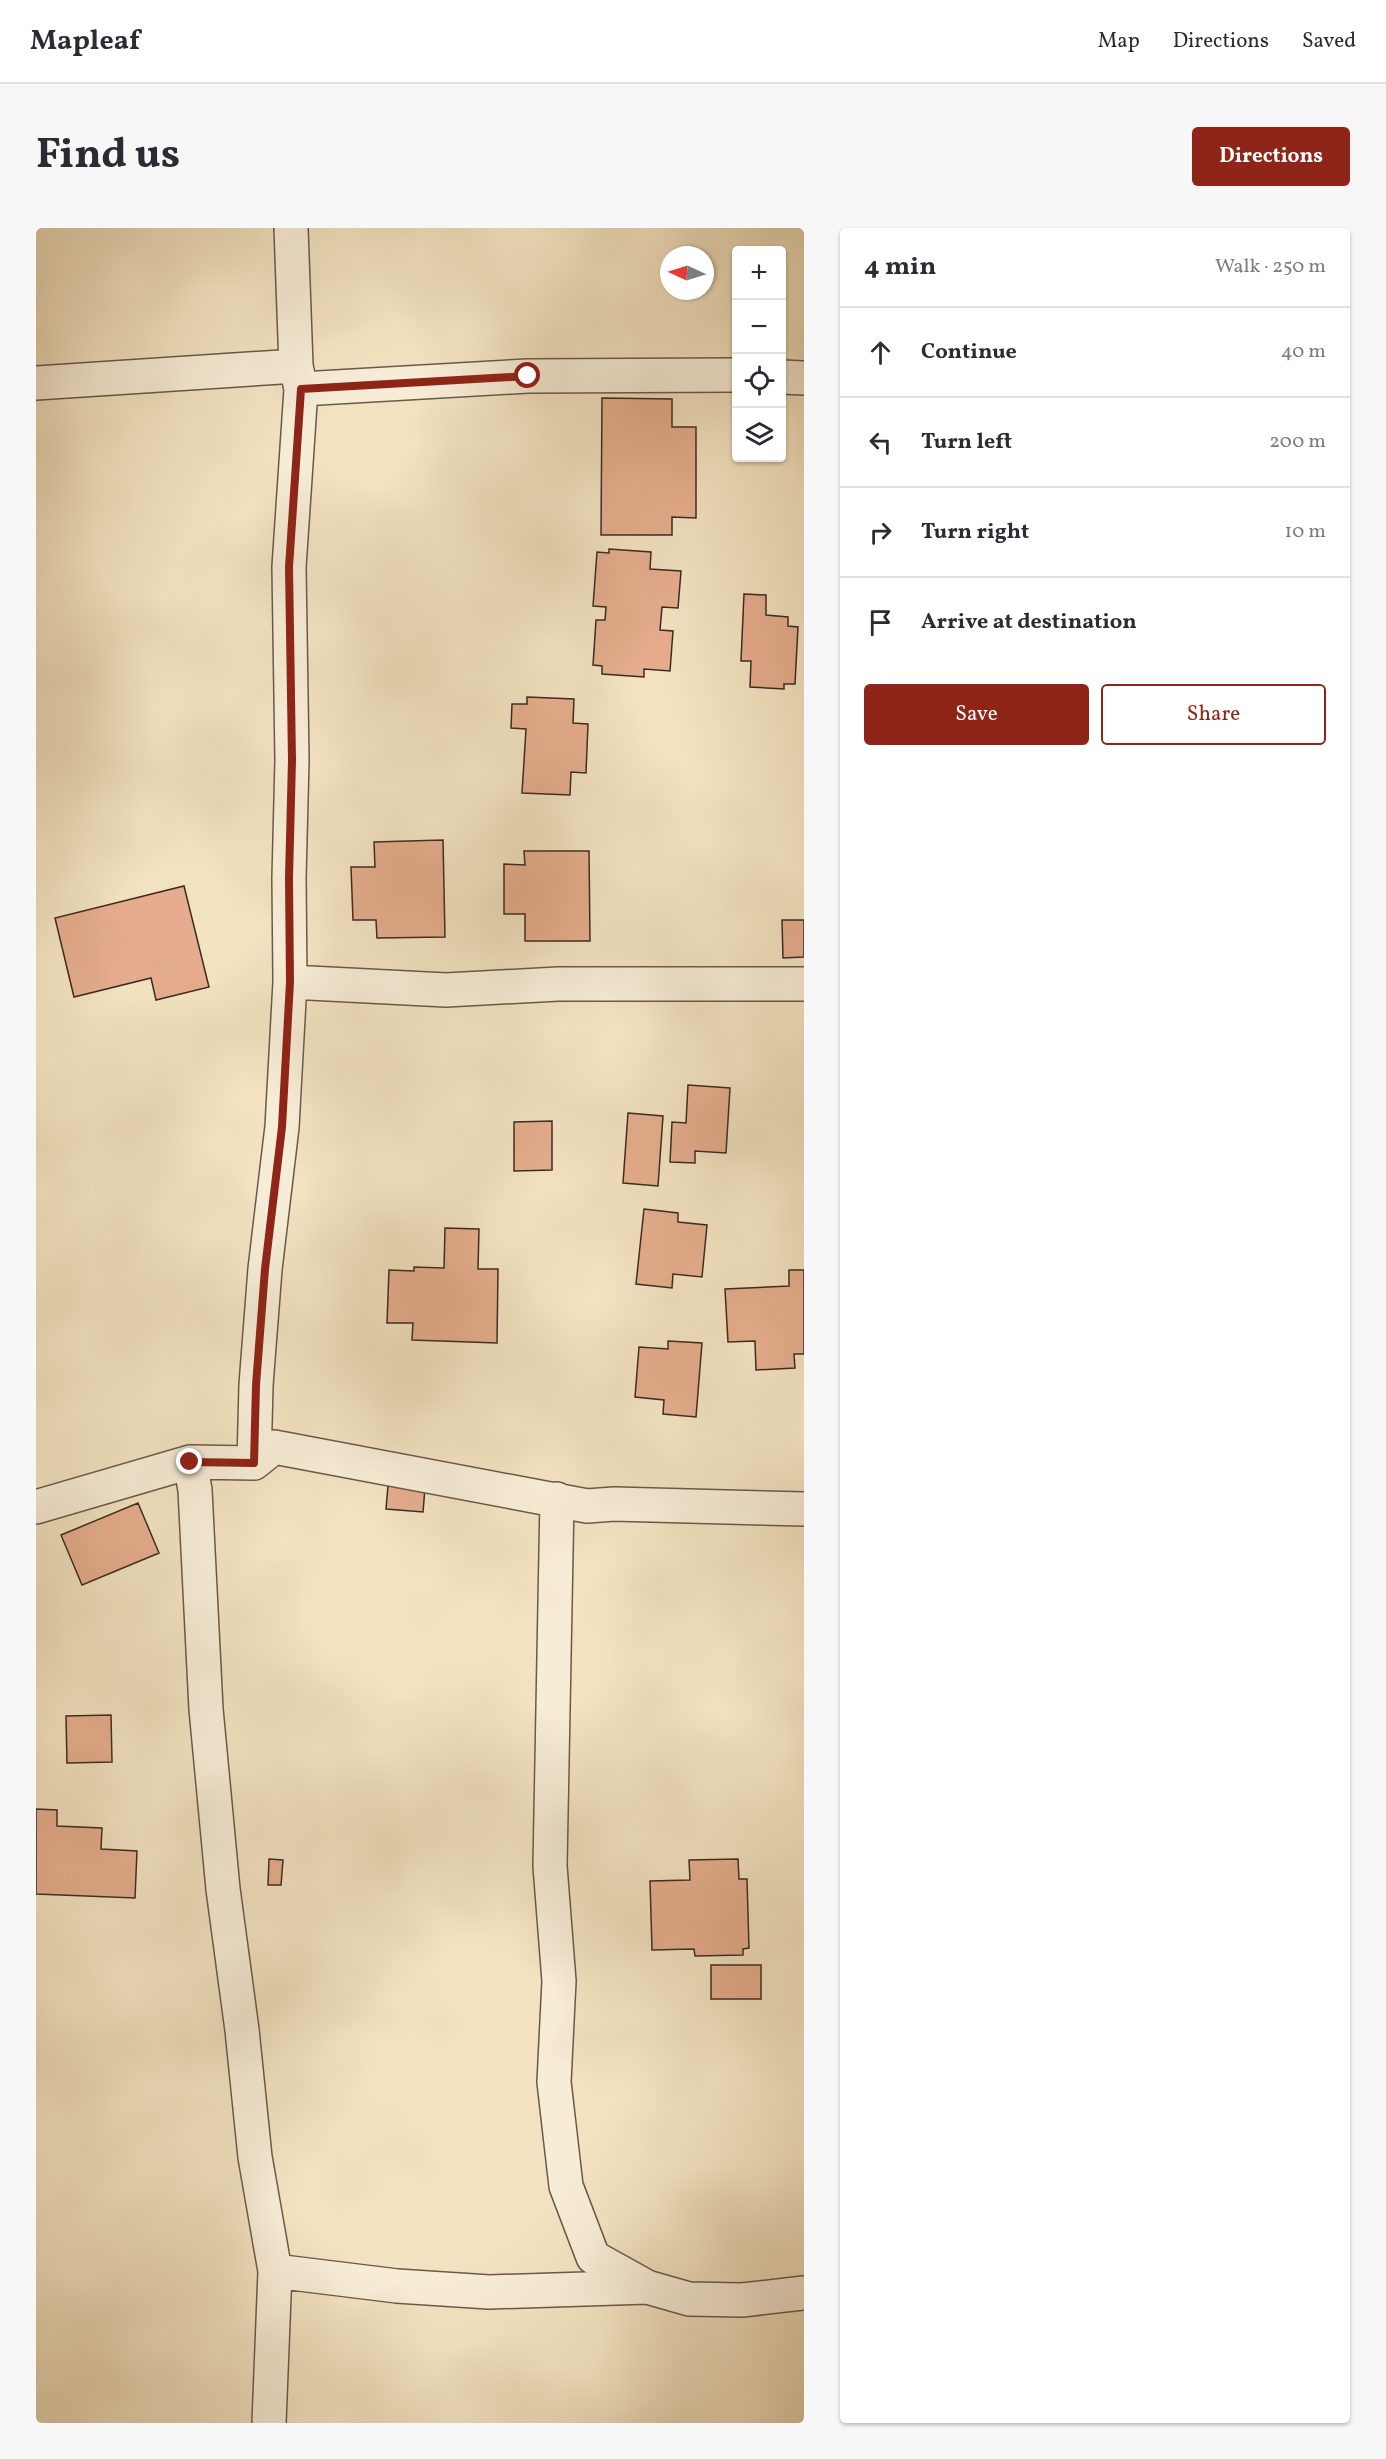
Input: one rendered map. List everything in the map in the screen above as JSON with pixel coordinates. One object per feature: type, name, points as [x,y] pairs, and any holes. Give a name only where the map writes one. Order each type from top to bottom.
[{"type":"street","points":[[254,1463],[256,1385],[265,1269],[282,1127],[290,982],[289,878],[292,749],[289,567],[298,377],[291,228]]},
{"type":"street","points":[[36,383],[298,377],[732,375]]},
{"type":"street","points":[[786,378],[804,378]]},
{"type":"street","points":[[290,982],[446,990],[558,984],[804,984]]},
{"type":"street","points":[[36,1507],[190,1462],[254,1463],[274,1448],[587,1506],[614,1504],[804,1509]]},
{"type":"street","points":[[190,1462],[195,1490],[206,1709],[223,1889],[242,2030],[255,2157],[275,2271],[269,2423]]},
{"type":"street","points":[[557,1499],[550,1866],[559,1981],[554,2082],[566,2186],[593,2257],[647,2288],[689,2300],[742,2300],[804,2293]]},
{"type":"street","points":[[275,2271],[397,2286],[489,2292],[647,2288]]},
{"type":"building","points":[[602,398],[672,399],[672,427],[696,427],[696,518],[672,517],[672,535],[601,535]]},
{"type":"building","points":[[609,549],[651,552],[650,569],[681,571],[678,608],[662,607],[660,630],[673,631],[670,671],[644,669],[644,677],[602,674],[602,666],[593,665],[596,620],[605,620],[606,607],[593,606],[597,552],[609,553]]},
{"type":"building","points":[[744,594],[766,595],[766,615],[788,617],[788,626],[798,627],[795,684],[784,684],[784,689],[750,687],[751,661],[741,661]]},
{"type":"building","points":[[527,697],[574,699],[573,723],[588,724],[586,773],[571,772],[570,795],[522,793],[526,729],[511,728],[512,704],[527,704]]},
{"type":"building","points":[[443,840],[445,937],[377,938],[376,920],[353,920],[351,867],[375,867],[374,842]]},
{"type":"building","points":[[524,851],[589,851],[590,941],[525,941],[525,914],[504,914],[504,864],[525,865]]},
{"type":"building","points":[[184,886],[209,987],[156,1000],[151,978],[74,997],[55,918]]},
{"type":"building","points":[[782,920],[804,920],[804,957],[783,958]]},
{"type":"building","points":[[688,1085],[730,1088],[726,1153],[695,1151],[695,1163],[670,1162],[672,1122],[686,1123]]},
{"type":"building","points":[[628,1113],[663,1116],[658,1186],[623,1183]]},
{"type":"building","points":[[552,1121],[552,1170],[514,1171],[514,1122]]},
{"type":"building","points":[[644,1209],[678,1213],[678,1222],[707,1225],[702,1277],[673,1274],[672,1288],[636,1284]]},
{"type":"building","points":[[445,1228],[479,1229],[478,1269],[498,1269],[497,1343],[412,1340],[413,1323],[387,1323],[389,1270],[414,1271],[414,1267],[444,1268]]},
{"type":"building","points":[[789,1270],[804,1270],[804,1354],[794,1354],[795,1368],[756,1370],[755,1341],[728,1342],[725,1289],[789,1286]]},
{"type":"building","points":[[668,1341],[702,1343],[696,1417],[663,1414],[664,1400],[635,1397],[639,1347],[668,1349]]},
{"type":"building","points":[[388,1486],[425,1488],[423,1512],[386,1509]]},
{"type":"building","points":[[138,1503],[159,1553],[82,1585],[61,1535]]},
{"type":"building","points":[[111,1715],[112,1762],[67,1763],[66,1716]]},
{"type":"building","points":[[36,1809],[57,1810],[57,1826],[102,1828],[101,1849],[137,1851],[135,1898],[36,1894]]},
{"type":"building","points":[[269,1859],[283,1860],[281,1885],[268,1885]]},
{"type":"building","points":[[738,1859],[739,1879],[747,1879],[749,1948],[743,1949],[743,1955],[695,1956],[694,1949],[652,1950],[650,1881],[690,1880],[689,1860]]},
{"type":"building","points":[[711,1965],[761,1965],[761,1999],[711,1999]]},
{"type":"route","points":[[190,1462],[254,1463],[256,1385],[265,1269],[282,1127],[290,982],[292,672],[289,567],[301,389],[528,376]]}]
